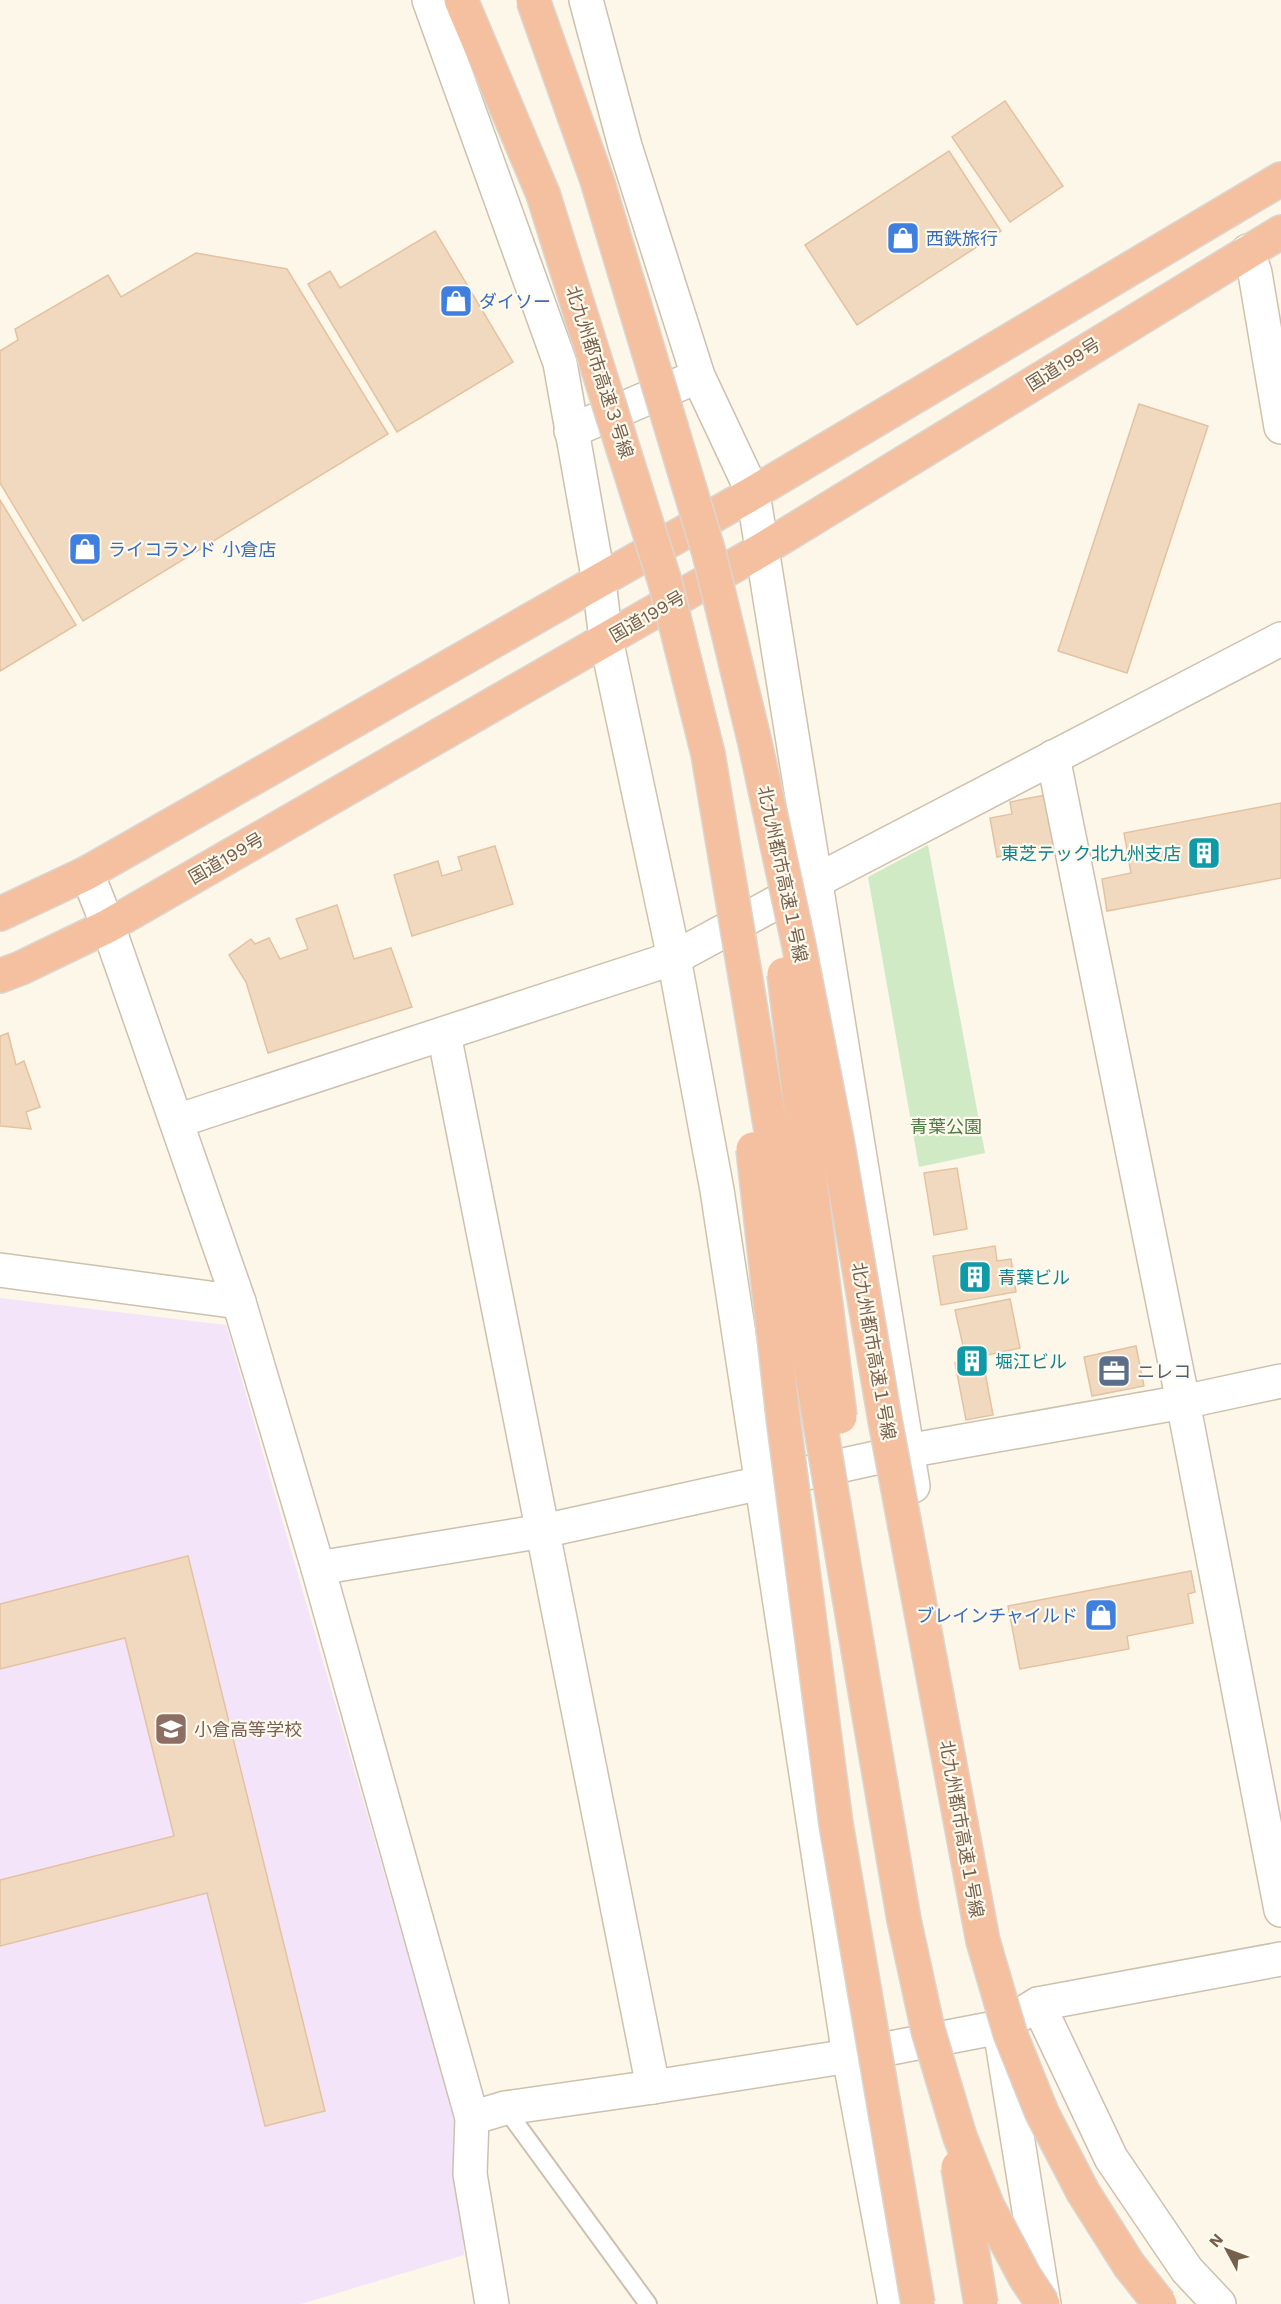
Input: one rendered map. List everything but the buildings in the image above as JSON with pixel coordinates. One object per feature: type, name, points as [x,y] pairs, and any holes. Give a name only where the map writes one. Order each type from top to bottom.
[{"type":"highway","name":"北九州都市高速３号線","points":[[461,0],[543,194],[665,582],[708,754]]},
{"type":"highway","points":[[476,0],[543,194]]},
{"type":"highway","points":[[533,0],[597,180]]},
{"type":"highway","points":[[546,0],[597,180],[710,554],[754,743]]},
{"type":"highway","points":[[0,914],[87,873],[599,582],[1281,179]]},
{"type":"highway","name":"国道199号","points":[[0,976],[108,926],[763,549],[1281,232]]},
{"type":"highway","name":"北九州都市高速１号線","points":[[754,743],[841,1421],[981,2304]]},
{"type":"highway","name":"北九州都市高速１号線","points":[[754,743],[799,946],[837,1140],[885,1420],[982,1941],[1010,2033],[1042,2113],[1083,2192],[1129,2265],[1160,2304]]},
{"type":"highway","points":[[708,754],[783,1417],[836,1824],[918,2304]]},
{"type":"highway","points":[[708,754],[904,1920],[923,2008],[960,2137],[988,2207],[1025,2277],[1043,2304]]},
{"type":"street","points":[[429,0],[560,363],[570,431],[599,582],[606,639],[674,958],[717,1190],[849,2056],[895,2304]]},
{"type":"street","points":[[586,0],[625,146],[698,376],[753,493],[1043,2304]]},
{"type":"street","points":[[1248,251],[1255,273],[1281,427]]},
{"type":"street","points":[[570,431],[698,376]]},
{"type":"street","points":[[177,1121],[674,958],[816,881],[1281,639]]},
{"type":"street","points":[[1053,757],[1183,1402],[1281,1910]]},
{"type":"street","points":[[87,873],[177,1121],[238,1302],[318,1568],[472,2118],[470,2174],[492,2304]]},
{"type":"street","points":[[444,1034],[653,2087]]},
{"type":"street","points":[[0,1270],[238,1302]]},
{"type":"street","points":[[318,1568],[543,1531],[907,1451],[1183,1402],[1281,1382]]},
{"type":"street","points":[[472,2118],[505,2108],[849,2056],[1000,2027],[1038,2004],[1281,1959]]},
{"type":"street","points":[[1038,2004],[1111,2158],[1187,2270],[1219,2304]]},
{"type":"lane","points":[[505,2108],[648,2304]]},
{"type":"shaded area","name":"小倉高等学校","points":[[0,1298],[226,1325],[459,2133],[464,2255],[301,2304],[0,2304]]},
{"type":"green space","name":"青葉公園","points":[[928,845],[985,1153],[919,1167],[868,877]]},
{"type":"place","name":"西鉄旅行","points":[[903,238]]},
{"type":"place","name":"ダイソー","points":[[456,301]]},
{"type":"place","name":"ライコランド 小倉店","points":[[85,549]]},
{"type":"place","name":"東芝テック北九州支店","points":[[1204,853]]},
{"type":"place","name":"青葉ビル","points":[[975,1277]]},
{"type":"place","name":"堀江ビル","points":[[972,1361]]},
{"type":"place","name":"ニレコ","points":[[1114,1371]]},
{"type":"place","name":"ブレインチャイルド","points":[[1101,1615]]},
{"type":"place","name":"小倉高等学校","points":[[171,1729]]}]
